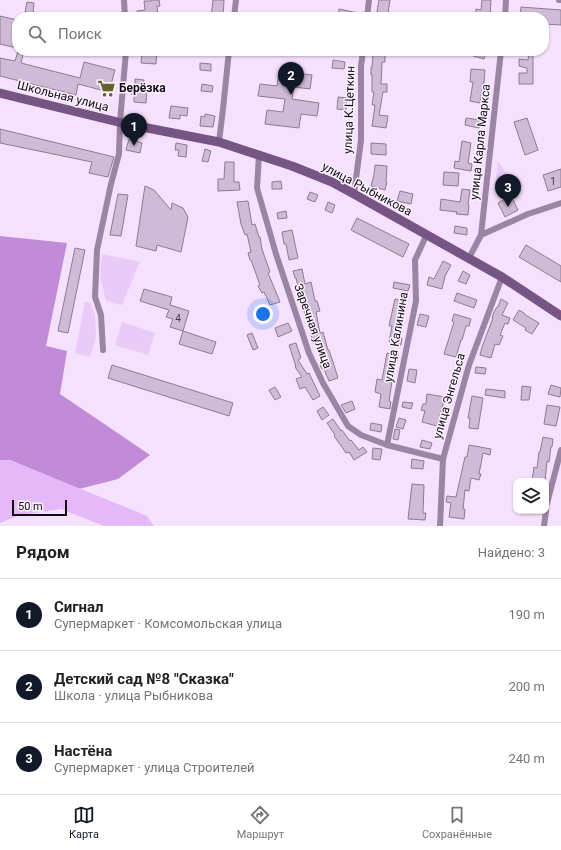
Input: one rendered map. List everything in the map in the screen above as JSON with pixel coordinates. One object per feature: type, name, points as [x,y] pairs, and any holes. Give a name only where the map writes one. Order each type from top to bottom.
[{"type":"street","points":[[124,0],[125,12]]},
{"type":"street","points":[[235,12],[236,0]]},
{"type":"street","points":[[368,12],[369,0]]},
{"type":"street","points":[[505,12],[506,0]]},
{"type":"street","points":[[103,350],[101,315],[95,297],[97,250],[119,154],[126,56]]},
{"type":"street","points":[[219,142],[228,56]]},
{"type":"street","name":"улица К.Цеткин","points":[[354,194],[361,140],[362,56]]},
{"type":"street","name":"улица Карла Маркса","points":[[481,235],[500,56]]},
{"type":"street","name":"Школьная улица","points":[[0,93],[120,122]]},
{"type":"street","name":"улица Рыбникова","points":[[120,122],[219,142],[259,154],[332,182],[502,277],[561,316]]},
{"type":"street","name":"Заречная улица","points":[[259,154],[257,188],[276,254],[309,354],[323,384],[348,426],[361,435],[387,445],[443,459]]},
{"type":"street","points":[[469,258],[481,235],[528,214],[561,203]]},
{"type":"street","name":"улица Калинина","points":[[387,445],[416,301],[415,260],[426,234]]},
{"type":"street","name":"улица Энгельса","points":[[440,526],[443,459],[469,365],[502,277]]},
{"type":"street","points":[[549,496],[561,450]]},
{"type":"street","points":[[544,526],[546,514]]},
{"type":"shaded area","points":[[498,161],[512,182],[495,187]]},
{"type":"shaded area","points":[[0,236],[67,243],[46,346],[67,351],[60,394],[150,455],[118,479],[79,489],[10,460],[0,460]]},
{"type":"shaded area","points":[[102,254],[140,262],[122,305],[106,301],[100,277]]},
{"type":"shaded area","points":[[85,302],[90,302],[95,315],[96,337],[90,357],[75,353]]},
{"type":"shaded area","points":[[122,322],[155,333],[148,355],[115,345]]},
{"type":"shaded area","points":[[0,460],[10,460],[147,516],[154,526],[104,526],[61,509],[20,515],[0,523]]},
{"type":"building","points":[[159,0],[160,6],[157,6],[158,12],[137,12],[145,10],[144,1]]},
{"type":"building","points":[[213,0],[224,0],[223,12],[212,12]]},
{"type":"building","points":[[379,0],[390,0],[388,12],[377,12]]},
{"type":"building","points":[[482,0],[491,0],[490,12],[476,12],[476,9],[481,10]]},
{"type":"building","points":[[27,2],[34,3],[33,12],[25,12]]},
{"type":"building","points":[[521,7],[561,10],[561,25],[549,24],[549,12],[520,12]]},
{"type":"building","points":[[339,9],[353,12],[339,12]]},
{"type":"building","points":[[0,16],[12,19],[12,47],[0,44]]},
{"type":"building","points":[[16,56],[23,56],[21,63],[80,78],[84,62],[115,70],[109,92],[78,84],[76,95],[0,76],[0,58],[15,61]]},
{"type":"building","points":[[142,56],[157,56],[156,64],[141,63]]},
{"type":"building","points":[[373,56],[385,56],[385,62],[382,62],[381,84],[387,84],[387,92],[383,92],[379,115],[388,116],[386,128],[372,126],[375,105],[372,105],[374,92],[372,92]]},
{"type":"building","points":[[473,56],[485,56],[484,59]]},
{"type":"building","points":[[529,56],[533,56],[533,84],[519,84],[519,73],[527,73],[527,68],[519,66],[519,59],[528,60]]},
{"type":"building","points":[[333,60],[345,62],[344,69],[332,68]]},
{"type":"building","points":[[200,63],[211,64],[211,71],[200,70]]},
{"type":"building","points":[[471,69],[485,70],[480,103],[470,101],[473,82],[470,82]]},
{"type":"building","points":[[279,71],[312,75],[310,89],[294,87],[292,99],[319,103],[317,116],[301,114],[299,128],[265,124],[267,110],[283,112],[285,99],[258,96],[260,84],[277,86]]},
{"type":"building","points":[[135,79],[144,80],[143,89],[147,90],[146,103],[134,102],[134,95],[131,94],[132,88],[135,88]]},
{"type":"building","points":[[202,84],[213,86],[212,92],[201,91]]},
{"type":"building","points":[[338,97],[347,98],[346,110],[337,109]]},
{"type":"building","points":[[171,106],[188,108],[187,116],[180,115],[180,119],[169,118]]},
{"type":"building","points":[[205,114],[215,116],[213,127],[200,126],[201,116],[205,117]]},
{"type":"building","points":[[466,118],[480,120],[479,128],[465,125]]},
{"type":"building","points":[[527,118],[538,150],[525,155],[514,122]]},
{"type":"building","points":[[0,129],[114,157],[108,177],[89,173],[92,162],[0,143]]},
{"type":"building","points":[[129,139],[142,143],[140,153],[126,150]]},
{"type":"building","points":[[462,141],[471,143],[468,163],[472,164],[471,171],[454,168],[455,161],[459,162]]},
{"type":"building","points":[[176,143],[187,145],[186,157],[178,156],[179,150],[175,150]]},
{"type":"building","points":[[371,143],[386,144],[386,155],[371,154]]},
{"type":"building","points":[[205,149],[211,151],[208,162],[202,161]]},
{"type":"building","points":[[225,162],[234,162],[234,182],[239,182],[240,190],[218,191],[218,179],[224,179]]},
{"type":"building","points":[[375,165],[387,166],[387,182],[385,190],[371,186]]},
{"type":"building","points":[[561,169],[561,187],[548,191],[543,175]]},
{"type":"building","points":[[444,172],[459,173],[458,186],[443,185]]},
{"type":"building","points":[[281,181],[282,189],[272,189],[272,182]]},
{"type":"building","points":[[145,186],[154,190],[171,210],[172,203],[183,208],[188,217],[181,252],[157,245],[156,251],[136,246]]},
{"type":"building","points":[[462,189],[470,190],[468,215],[440,210],[441,199],[460,202]]},
{"type":"building","points":[[400,191],[413,194],[411,204],[397,201]]},
{"type":"building","points":[[310,192],[318,195],[315,202],[307,199]]},
{"type":"building","points":[[118,194],[128,195],[121,236],[110,235]]},
{"type":"building","points":[[511,196],[518,210],[505,217],[498,203]]},
{"type":"building","points":[[248,201],[252,225],[255,224],[260,237],[262,249],[270,272],[268,273],[280,302],[270,305],[264,292],[262,293],[258,286],[260,285],[248,253],[251,252],[247,234],[245,235],[241,224],[237,202]]},
{"type":"building","points":[[328,202],[335,205],[332,213],[325,210]]},
{"type":"building","points":[[286,211],[287,218],[278,219],[277,213]]},
{"type":"building","points":[[357,218],[409,244],[403,257],[351,230]]},
{"type":"building","points":[[455,226],[467,228],[467,235],[454,233]]},
{"type":"building","points":[[292,230],[298,258],[289,260],[282,232]]},
{"type":"building","points":[[526,245],[561,266],[561,282],[519,257]]},
{"type":"building","points":[[75,248],[85,250],[68,333],[58,331]]},
{"type":"building","points":[[443,261],[451,265],[445,276],[442,289],[427,285],[429,277],[434,279]]},
{"type":"building","points":[[302,269],[305,284],[311,282],[315,301],[317,301],[320,311],[316,312],[320,333],[323,332],[338,378],[329,381],[324,369],[322,369],[319,363],[322,362],[316,343],[314,344],[311,335],[308,314],[305,315],[293,271]]},
{"type":"building","points":[[463,271],[470,275],[466,284],[458,281]]},
{"type":"building","points":[[394,282],[410,285],[408,291],[393,288]]},
{"type":"building","points":[[144,289],[172,297],[170,305],[189,311],[183,331],[170,327],[173,319],[166,317],[169,310],[140,301]]},
{"type":"building","points":[[457,293],[477,300],[474,308],[454,301]]},
{"type":"building","points":[[395,299],[405,302],[400,338],[402,338],[401,345],[389,342],[392,326],[389,326]]},
{"type":"building","points":[[501,299],[508,303],[502,315],[510,318],[508,324],[505,323],[500,335],[503,336],[499,345],[495,344],[491,358],[480,355],[494,312]]},
{"type":"building","points":[[519,310],[539,323],[532,334],[525,330],[526,328],[513,320]]},
{"type":"building","points":[[420,314],[429,316],[426,327],[417,325]]},
{"type":"building","points":[[454,314],[471,319],[469,326],[466,326],[456,357],[444,354],[454,322],[452,321]]},
{"type":"building","points":[[288,323],[292,331],[278,337],[275,328]]},
{"type":"building","points":[[183,331],[216,342],[212,354],[179,344]]},
{"type":"building","points":[[252,333],[258,348],[253,350],[247,335]]},
{"type":"building","points":[[296,343],[301,358],[298,360],[307,374],[309,373],[320,396],[313,400],[305,387],[300,389],[296,379],[302,377],[295,367],[289,345]]},
{"type":"building","points":[[387,353],[398,355],[391,382],[389,401],[391,402],[390,409],[379,407],[381,394],[375,392],[377,379],[382,380]]},
{"type":"building","points":[[112,365],[233,403],[229,416],[108,378]]},
{"type":"building","points":[[476,367],[486,368],[485,374],[475,373]]},
{"type":"building","points":[[409,369],[417,370],[415,383],[407,381]]},
{"type":"building","points":[[551,385],[561,388],[560,397],[548,394]]},
{"type":"building","points":[[522,386],[531,387],[529,400],[521,400]]},
{"type":"building","points":[[275,387],[281,397],[275,400],[269,390]]},
{"type":"building","points":[[486,389],[505,391],[505,398],[485,395]]},
{"type":"building","points":[[427,394],[445,397],[437,426],[422,422],[425,411],[421,410],[423,404],[426,404]]},
{"type":"building","points":[[472,396],[483,398],[478,429],[469,428],[470,418],[468,418]]},
{"type":"building","points":[[352,401],[355,409],[346,413],[341,405]]},
{"type":"building","points":[[403,402],[413,403],[411,409],[402,407]]},
{"type":"building","points":[[547,405],[560,407],[556,426],[544,424]]},
{"type":"building","points":[[323,407],[329,415],[322,420],[317,411]]},
{"type":"building","points":[[399,418],[406,420],[403,429],[396,427]]},
{"type":"building","points":[[333,419],[341,431],[342,430],[359,450],[363,447],[367,452],[354,460],[349,452],[346,453],[327,423]]},
{"type":"building","points":[[371,423],[382,425],[381,432],[370,430]]},
{"type":"building","points":[[395,429],[400,430],[398,440],[393,439]]},
{"type":"building","points":[[543,437],[553,439],[549,462],[547,461],[545,478],[532,478],[534,467],[537,468]]},
{"type":"building","points":[[422,440],[432,443],[430,449],[420,447]]},
{"type":"building","points":[[469,445],[491,449],[490,455],[483,453],[479,480],[471,478],[469,491],[465,490],[463,509],[465,509],[464,519],[449,517],[451,503],[446,502],[447,496],[456,497]]},
{"type":"building","points":[[373,448],[382,449],[380,460],[372,459]]},
{"type":"building","points":[[412,459],[424,461],[423,469],[411,468]]},
{"type":"building","points":[[412,484],[424,485],[423,513],[426,513],[425,520],[408,519]]},
{"type":"place","name":"Берёзка","points":[[106,88]]},
{"type":"place","name":"Детский сад №8 \"Сказка\"","points":[[291,95]]},
{"type":"place","name":"Сигнал","points":[[134,146]]},
{"type":"place","name":"Настёна","points":[[508,207]]}]
